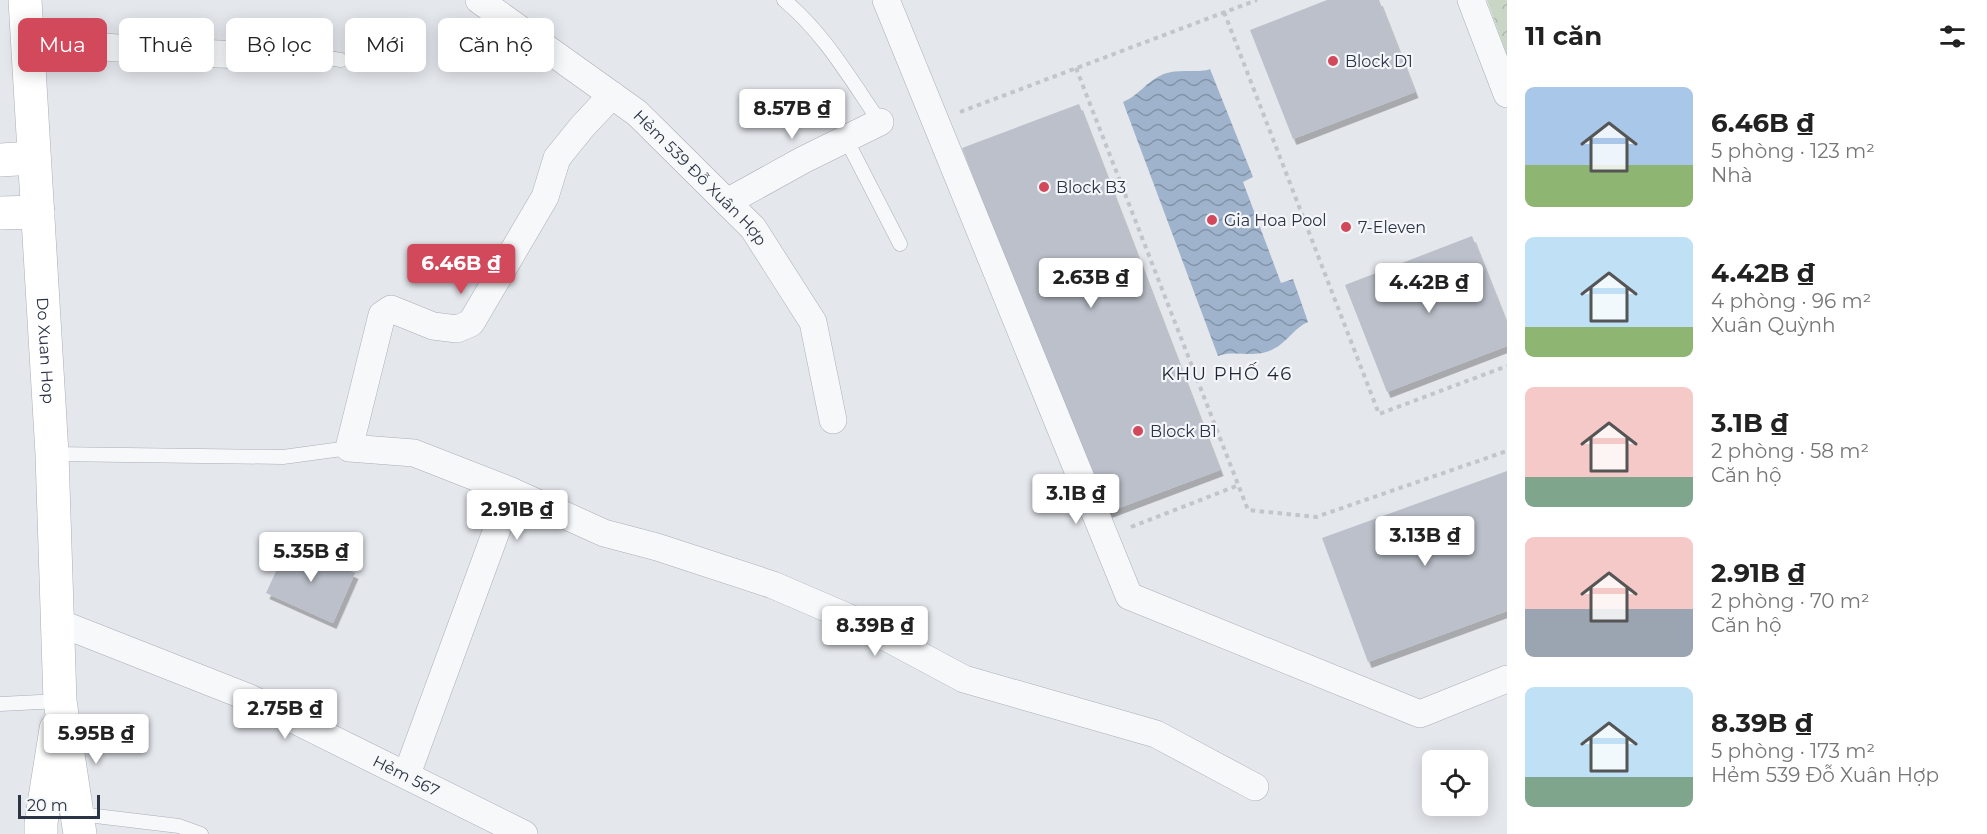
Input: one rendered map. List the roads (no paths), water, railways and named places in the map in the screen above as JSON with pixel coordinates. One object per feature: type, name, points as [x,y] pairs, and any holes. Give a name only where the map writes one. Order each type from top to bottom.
[{"type":"main road","name":"Do Xuan Hop","points":[[25,0],[26,18]]},
{"type":"main road","name":"Do Xuan Hop","points":[[30,72],[52,454],[60,701]]},
{"type":"main road","points":[[0,160],[34,158]]},
{"type":"main road","points":[[0,213],[38,212]]},
{"type":"main road","points":[[60,701],[80,824]]},
{"type":"main road","points":[[41,834],[60,701]]},
{"type":"street","name":"Hẻm 539 Đỗ Xuân Hợp","points":[[479,0],[637,113],[753,228],[813,322],[833,420]]},
{"type":"street","points":[[886,0],[1129,596],[1420,714],[1507,679]]},
{"type":"street","points":[[1471,0],[1507,94]]},
{"type":"street","points":[[107,47],[226,54]]},
{"type":"street","points":[[612,95],[557,158],[545,197],[471,323],[458,329],[434,326],[392,309],[382,315],[349,448],[414,453],[511,491],[604,533],[657,547],[773,585],[852,620],[964,679],[1156,734],[1254,787]]},
{"type":"street","points":[[727,202],[803,160],[880,122]]},
{"type":"street","points":[[406,774],[511,491]]},
{"type":"street","name":"Hẻm 567","points":[[57,622],[250,698],[524,834]]},
{"type":"lane","points":[[784,0],[803,16],[880,122]]},
{"type":"lane","points":[[333,59],[341,60]]},
{"type":"lane","points":[[846,139],[900,244]]},
{"type":"lane","points":[[52,454],[283,457],[349,448]]},
{"type":"lane","points":[[0,704],[60,701]]},
{"type":"lane","points":[[80,824],[179,826],[201,834]]},
{"type":"water","name":"Gia Hoa Pool","points":[[1210,69],[1253,177],[1243,182],[1281,283],[1293,279],[1308,322],[1273,350],[1254,354],[1218,356],[1123,102],[1161,75]]},
{"type":"place","name":"Block D1","points":[[1333,61]]},
{"type":"place","name":"Block B3","points":[[1044,187]]},
{"type":"place","name":"Gia Hoa Pool","points":[[1212,220]]},
{"type":"place","name":"7-Eleven","points":[[1346,227]]},
{"type":"place","name":"Block B1","points":[[1138,431]]},
{"type":"district","name":"KHU PHỐ 46","points":[[1227,374]]}]
